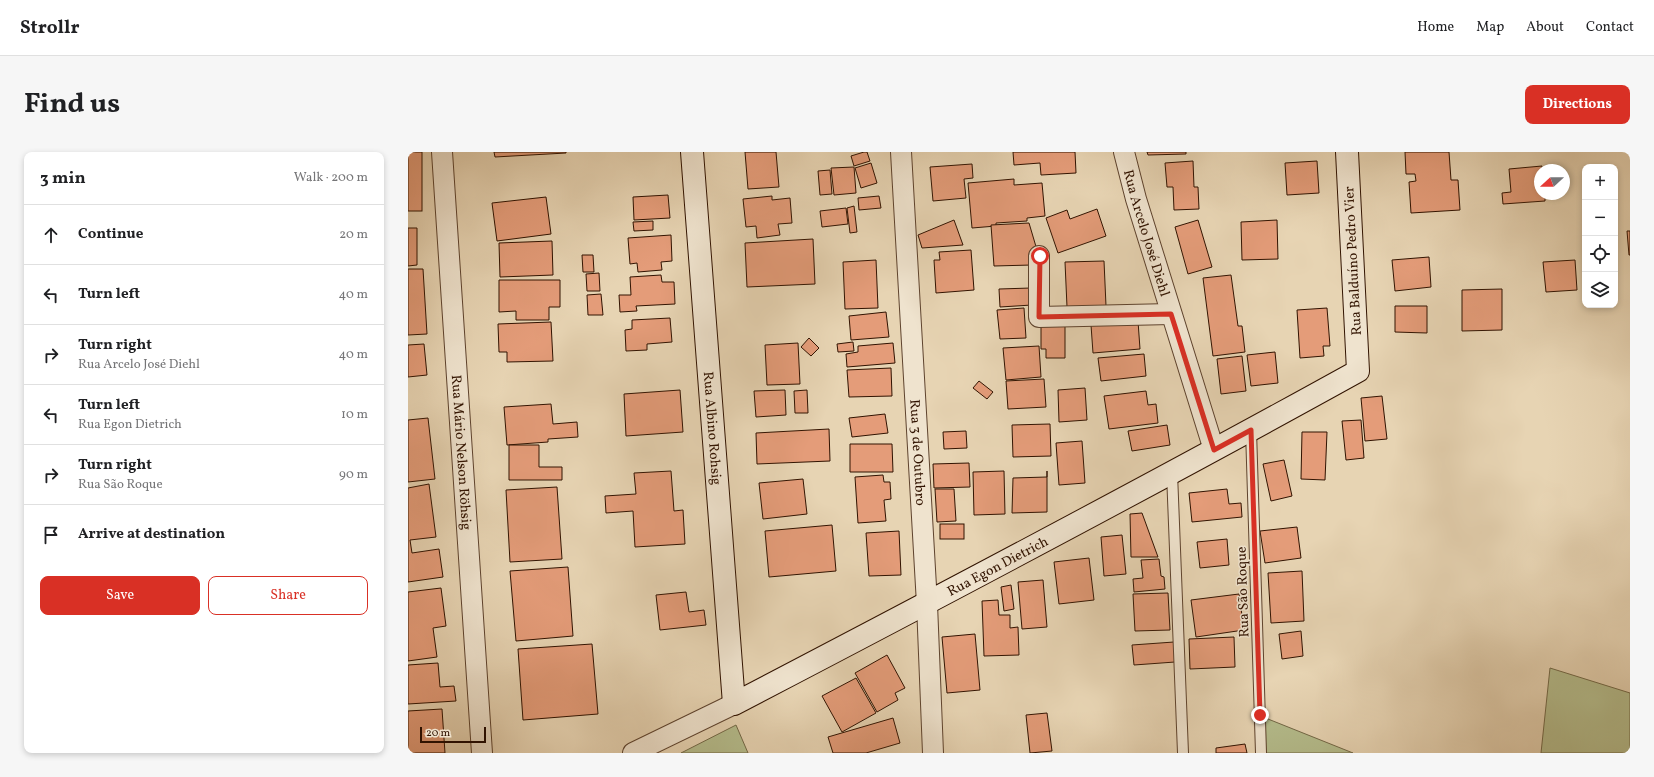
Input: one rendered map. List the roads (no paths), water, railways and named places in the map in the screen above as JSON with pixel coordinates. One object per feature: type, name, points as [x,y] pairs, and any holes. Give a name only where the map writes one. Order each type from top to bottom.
[{"type":"street","name":"Rua Mário Nelson Röhsig","points":[[442,152],[482,753]]},
{"type":"street","name":"Rua Albino Rohsig","points":[[692,152],[734,704]]},
{"type":"street","name":"Rua 3 de Outubro","points":[[901,152],[927,604],[933,753]]},
{"type":"street","name":"Rua Arcelo José Diehl","points":[[1124,152],[1136,199],[1214,450]]},
{"type":"street","name":"Rua Balduíno Pedro Vier","points":[[1347,152],[1358,371]]},
{"type":"street","points":[[1040,256],[1039,317],[1171,314]]},
{"type":"street","name":"Rua Egon Dietrich","points":[[633,753],[734,704],[927,604],[1172,473],[1358,371]]},
{"type":"lane","name":"Rua São Roque","points":[[1251,430],[1261,753]]},
{"type":"lane","points":[[1172,473],[1183,753]]}]
